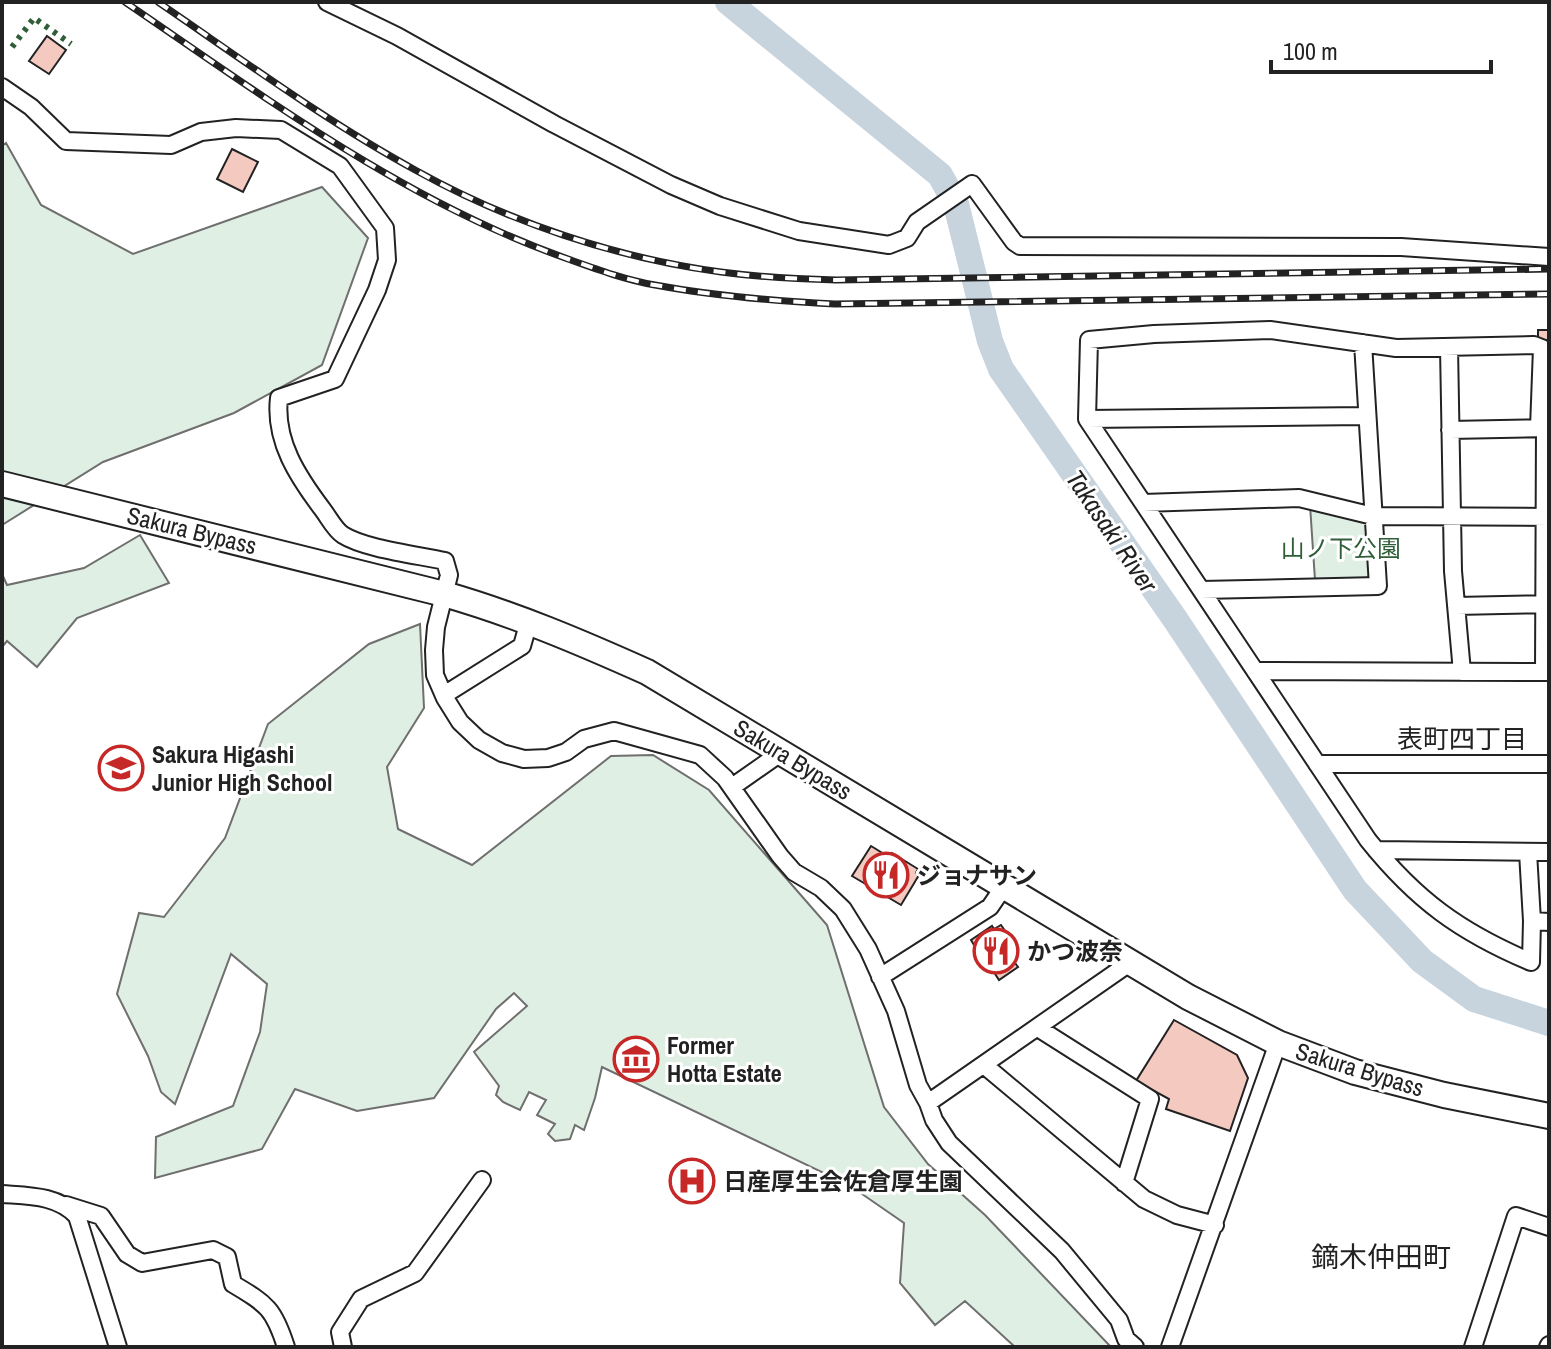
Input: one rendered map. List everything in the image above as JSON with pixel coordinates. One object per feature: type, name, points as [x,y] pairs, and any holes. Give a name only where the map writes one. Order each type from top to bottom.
[{"type":"highway","name":"Sakura Bypass","points":[[2,484],[444,594],[529,621],[647,672],[1188,997],[1278,1043],[1355,1072],[1444,1095],[1549,1116]]},
{"type":"street","points":[[327,2],[397,36],[671,185],[720,206],[799,231],[889,245],[907,238],[917,222],[972,184],[1020,246],[1401,247],[1549,257]]},
{"type":"street","points":[[2,87],[31,107],[66,141],[171,145],[201,132],[236,128],[281,130],[340,166],[385,228],[387,260],[377,290],[335,379],[279,398],[277,417],[282,439],[297,473],[341,534],[375,546],[445,561],[449,575],[434,650],[435,675],[460,722],[479,740],[502,753],[524,759],[548,758],[566,752],[584,739],[614,731],[700,755],[732,787],[794,872],[821,888],[843,909],[868,949],[896,1011],[918,1085],[949,1143],[1062,1251],[1119,1320],[1126,1339],[1135,1347]]},
{"type":"street","points":[[1255,671],[1547,672],[1546,350],[1534,345],[1396,348],[1270,330],[1154,334],[1089,340],[1087,419],[1143,503],[1201,590],[1255,671],[1317,764],[1393,872],[1435,910],[1487,944],[1531,962],[1540,921],[1528,852]]},
{"type":"street","points":[[1201,590],[1378,586],[1363,343]]},
{"type":"street","points":[[1449,347],[1452,518],[1462,672]]},
{"type":"street","points":[[1087,419],[1366,416]]},
{"type":"street","points":[[1450,430],[1544,428]]},
{"type":"street","points":[[1143,503],[1299,498],[1373,516],[1547,517]]},
{"type":"street","points":[[1456,606],[1547,604]]},
{"type":"street","points":[[444,695],[522,646],[529,621]]},
{"type":"street","points":[[732,787],[782,752]]},
{"type":"street","points":[[1317,764],[1549,764]]},
{"type":"street","points":[[1376,850],[1549,852]]},
{"type":"street","points":[[880,977],[990,907],[1005,885]]},
{"type":"street","points":[[928,1103],[1131,962]]},
{"type":"street","points":[[1038,1028],[1150,1099],[1124,1183]]},
{"type":"street","points":[[1170,1347],[1278,1043]]},
{"type":"street","points":[[984,1065],[1154,1206],[1215,1225]]},
{"type":"street","points":[[343,1347],[340,1332],[361,1299],[415,1273],[482,1180]]},
{"type":"street","points":[[2,1194],[44,1197],[101,1216],[127,1254],[142,1263],[213,1250],[227,1257],[233,1284],[260,1300],[277,1318],[286,1347]]},
{"type":"street","points":[[66,1205],[77,1216],[82,1228],[118,1347]]},
{"type":"street","points":[[1473,1347],[1516,1216],[1549,1227]]},
{"type":"green space","points":[[6,143],[41,205],[133,254],[322,187],[368,238],[322,365],[234,413],[103,462],[2,525],[2,146]]},
{"type":"green space","name":"山ノ下公園","points":[[1310,505],[1368,522],[1371,574],[1365,580],[1315,580]]},
{"type":"green space","points":[[140,535],[169,583],[77,618],[37,667],[7,641],[2,647],[2,574],[7,585],[84,568]]},
{"type":"green space","points":[[420,624],[424,708],[387,767],[398,829],[472,865],[611,756],[653,755],[709,790],[827,925],[884,1107],[928,1164],[985,1215],[1111,1347],[1015,1347],[965,1301],[935,1325],[900,1283],[904,1223],[849,1185],[602,1067],[584,1130],[575,1125],[570,1139],[555,1141],[548,1134],[555,1124],[537,1115],[546,1100],[529,1092],[520,1110],[503,1102],[496,1095],[499,1086],[474,1052],[527,1006],[514,993],[496,1009],[434,1098],[357,1111],[295,1089],[262,1149],[155,1178],[156,1137],[233,1106],[260,1032],[267,984],[231,954],[175,1104],[161,1092],[148,1056],[117,994],[139,913],[164,917],[225,838],[268,724],[369,644]]},
{"type":"building","points":[[47,36],[66,50],[49,74],[29,61]]},
{"type":"building","points":[[232,149],[258,162],[243,192],[217,179]]},
{"type":"building","points":[[1538,330],[1549,330],[1549,340],[1538,340]]},
{"type":"building","name":"ジョナサン","points":[[871,846],[889,857],[892,853],[918,869],[916,873],[919,875],[901,905],[852,876]]},
{"type":"building","name":"かつ波奈","points":[[1001,925],[1017,948],[1008,954],[1018,967],[999,980],[971,940],[992,926],[994,929]]},
{"type":"building","points":[[1174,1020],[1237,1055],[1248,1078],[1230,1131],[1166,1109],[1169,1099],[1136,1081]]},
{"type":"waterway","name":"Takasaki River","points":[[728,2],[940,175],[956,204],[990,341],[1001,369],[1175,619],[1355,890],[1422,961],[1474,999],[1549,1023]]},
{"type":"railway","points":[[125,2],[284,110],[394,178],[508,236],[589,267],[644,283],[767,300],[835,304],[1549,294]]},
{"type":"railway","points":[[158,2],[351,132],[452,189],[526,222],[564,235],[682,266],[750,275],[836,280],[1549,269]]},
{"type":"hedge","points":[[12,47],[34,18],[71,44]]},
{"type":"place","name":"Sakura Higashi Junior High School","points":[[121,768]]},
{"type":"place","name":"ジョナサン","points":[[886,875]]},
{"type":"place","name":"かつ波奈","points":[[996,951]]},
{"type":"place","name":"Former Hotta Estate","points":[[636,1059]]},
{"type":"place","name":"日産厚生会佐倉厚生園","points":[[692,1181]]},
{"type":"district","name":"表町四丁目","points":[[1462,738]]},
{"type":"district","name":"鏑木仲田町","points":[[1381,1257]]}]
